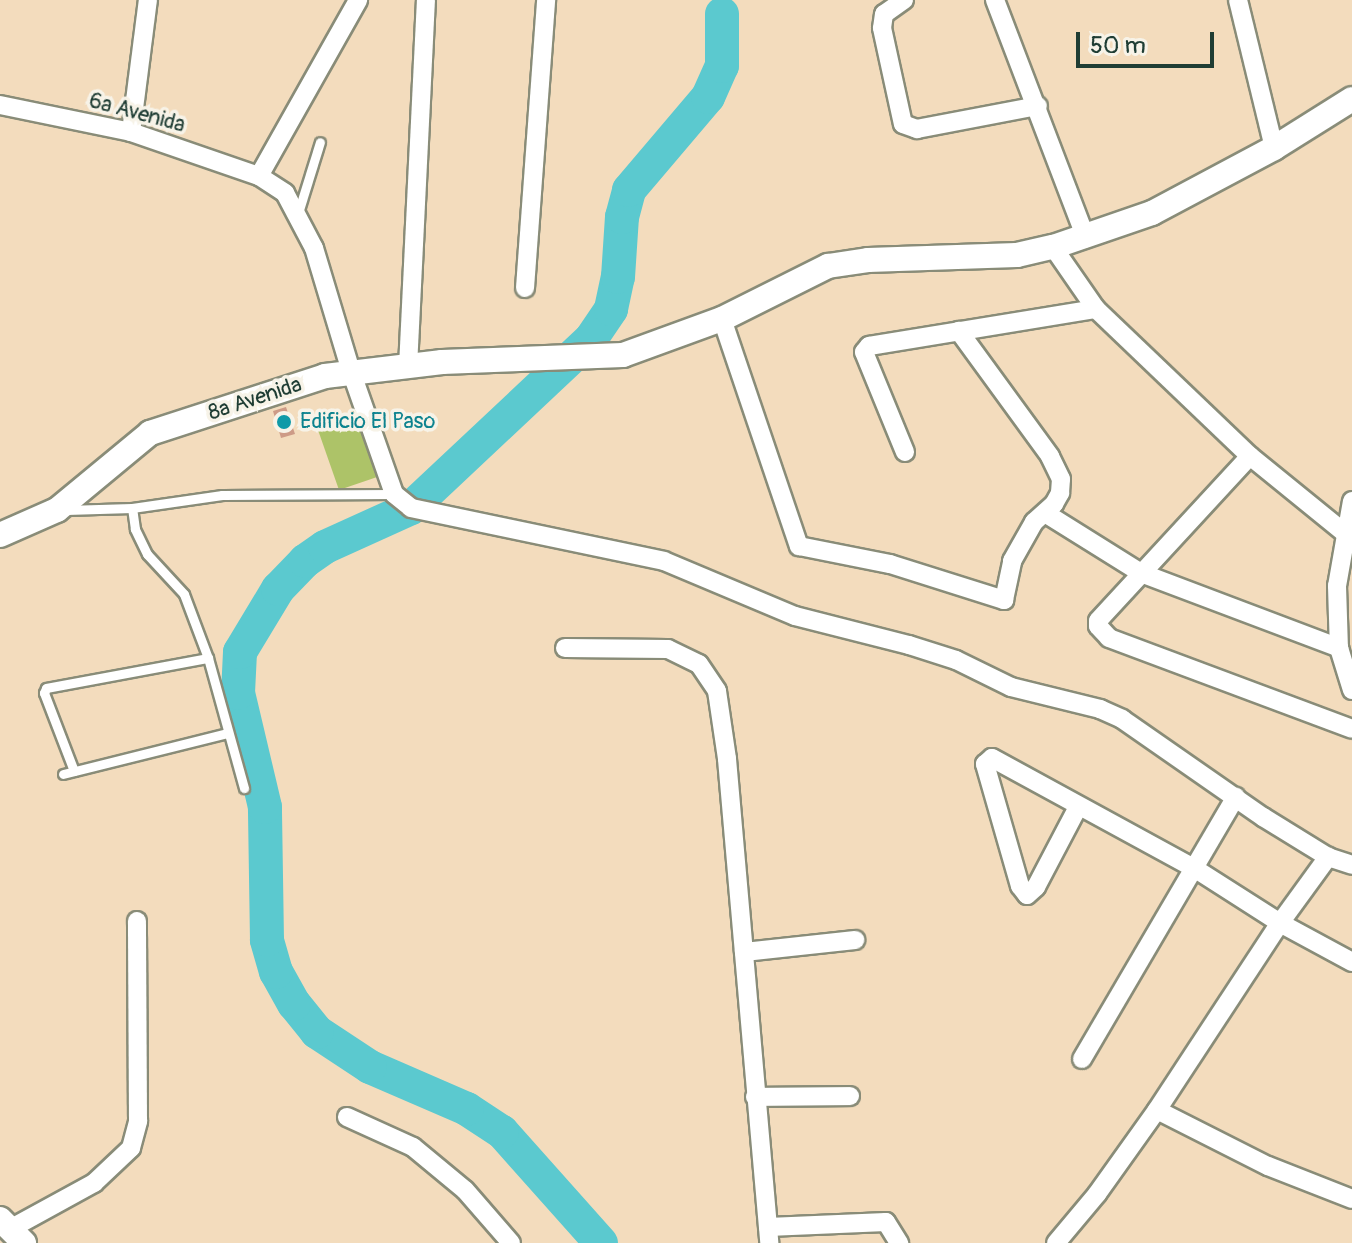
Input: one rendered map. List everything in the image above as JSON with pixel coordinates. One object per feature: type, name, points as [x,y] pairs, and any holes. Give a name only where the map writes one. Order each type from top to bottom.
[{"type":"street","points":[[131,132],[148,0]]},
{"type":"street","points":[[259,176],[358,0]]},
{"type":"street","points":[[408,367],[426,0]]},
{"type":"street","points":[[525,288],[546,0]]},
{"type":"street","points":[[904,0],[884,14],[882,28],[903,124],[917,129],[1038,106]]},
{"type":"street","points":[[995,0],[1086,238]]},
{"type":"street","points":[[1238,0],[1274,148]]},
{"type":"street","name":"8a Avenida","points":[[0,535],[57,510],[150,433],[325,376],[351,371],[623,355],[722,319],[828,266],[868,260],[1017,255],[1053,247],[1152,213],[1274,148],[1352,99]]},
{"type":"street","name":"6a Avenida","points":[[0,105],[131,132],[259,176],[285,193],[314,248],[351,371],[394,494]]},
{"type":"street","points":[[1053,247],[1096,309],[1250,456],[1348,537]]},
{"type":"street","points":[[905,452],[864,352],[879,343],[1096,309]]},
{"type":"street","points":[[722,319],[799,546],[890,564],[1004,600],[1012,561],[1023,539],[1060,493],[1056,466],[959,331]]},
{"type":"street","points":[[1250,456],[1098,621],[1101,632],[1109,638],[1352,729]]},
{"type":"street","points":[[394,494],[411,508],[664,561],[795,616],[909,645],[956,660],[1011,687],[1100,709],[1122,719],[1328,857],[1352,865]]},
{"type":"street","points":[[1352,501],[1337,586],[1339,648],[1352,690]]},
{"type":"street","points":[[1045,513],[1141,573],[1339,648]]},
{"type":"street","points":[[565,648],[668,649],[699,664],[717,691],[727,759],[769,1235],[886,1222],[899,1243]]},
{"type":"street","points":[[1078,807],[1036,887],[1027,895],[1020,886],[985,764],[992,758],[1194,868],[1280,923],[1352,962]]},
{"type":"street","points":[[1082,1059],[1236,797]]},
{"type":"street","points":[[1056,1243],[1097,1194],[1157,1110],[1280,923],[1328,857]]},
{"type":"street","points":[[11,1230],[94,1183],[131,1148],[138,1121],[137,921]]},
{"type":"street","points":[[744,952],[855,940]]},
{"type":"street","points":[[755,1097],[850,1096]]},
{"type":"street","points":[[1157,1110],[1268,1166],[1352,1199]]},
{"type":"street","points":[[347,1117],[413,1147],[465,1190],[511,1243]]},
{"type":"lane","points":[[298,213],[320,142]]},
{"type":"lane","points":[[57,510],[132,508],[222,495],[394,494]]},
{"type":"lane","points":[[132,508],[135,529],[147,554],[184,594],[208,658],[244,788]]},
{"type":"lane","points":[[74,771],[44,693],[46,688],[208,658]]},
{"type":"lane","points":[[63,774],[228,733]]},
{"type":"green space","points":[[358,424],[380,476],[339,490],[318,430]]},
{"type":"building","name":"Edificio El Paso","points":[[286,407],[295,434],[281,438],[273,411]]},
{"type":"waterway","points":[[601,1243],[502,1132],[467,1109],[370,1067],[317,1032],[294,1004],[276,972],[267,940],[265,807],[238,693],[240,652],[278,589],[305,561],[325,547],[411,508],[591,339],[611,309],[618,277],[622,217],[629,190],[708,97],[722,66],[722,14]]},
{"type":"place","name":"Edificio El Paso","points":[[284,422]]}]
